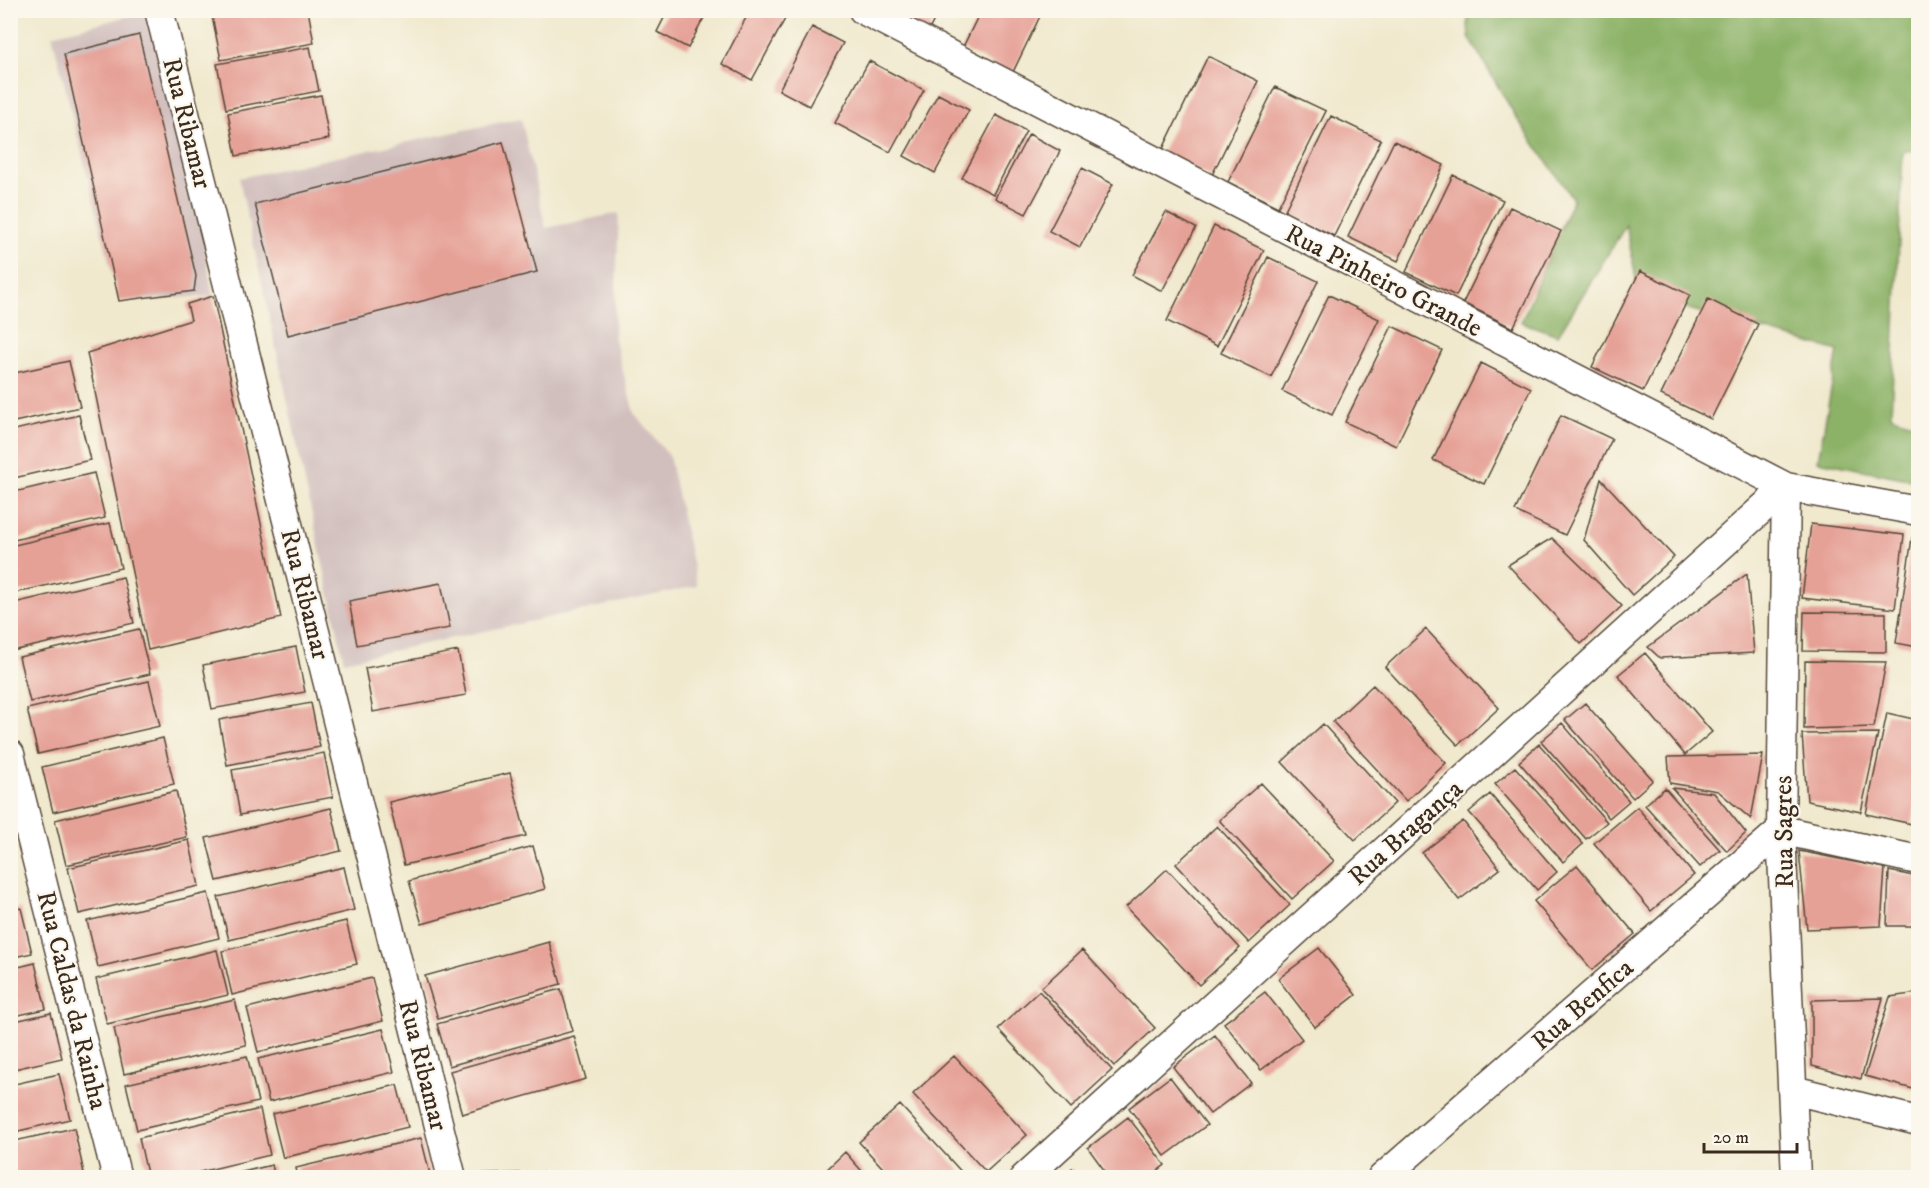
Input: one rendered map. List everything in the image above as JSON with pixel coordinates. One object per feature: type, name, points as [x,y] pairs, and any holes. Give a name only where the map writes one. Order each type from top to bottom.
[{"type":"street","name":"Rua Ribamar","points":[[159,10],[452,1178]]},
{"type":"street","name":"Rua Pinheiro Grande","points":[[863,10],[1786,487],[1918,512]]},
{"type":"street","name":"Rua Sagres","points":[[1786,487],[1782,830],[1796,1178]]},
{"type":"street","name":"Rua Bragança","points":[[1024,1178],[1786,487]]},
{"type":"street","name":"Rua Caldas da Rainha","points":[[10,754],[117,1178]]},
{"type":"street","points":[[1782,830],[1918,860]]},
{"type":"street","name":"Rua Benfica","points":[[1382,1178],[1782,830]]},
{"type":"street","points":[[1793,1090],[1918,1121]]},
{"type":"shaded area","points":[[150,11],[163,11],[213,296],[119,301],[52,35]]},
{"type":"shaded area","points":[[521,118],[546,228],[619,213],[614,337],[634,413],[669,456],[697,586],[344,661],[239,178]]},
{"type":"green space","points":[[1467,11],[1918,11],[1918,149],[1903,152],[1891,416],[1918,425],[1918,481],[1818,461],[1838,351],[1639,295],[1626,225],[1558,335],[1521,322],[1573,199],[1516,117],[1469,37]]},
{"type":"building","points":[[240,10],[308,10],[314,43],[221,60],[212,16]]},
{"type":"building","points":[[668,10],[708,10],[688,48],[657,32]]},
{"type":"building","points":[[750,10],[774,10],[786,17],[752,80],[722,64]]},
{"type":"building","points":[[878,10],[939,10],[927,34]]},
{"type":"building","points":[[981,10],[1043,10],[1012,74],[962,49]]},
{"type":"building","points":[[812,27],[843,43],[809,106],[779,90]]},
{"type":"building","points":[[139,35],[196,276],[194,291],[119,301],[64,54]]},
{"type":"building","points":[[310,47],[319,91],[226,109],[217,64]]},
{"type":"building","points":[[1208,56],[1258,81],[1211,177],[1161,153]]},
{"type":"building","points":[[869,61],[924,90],[890,152],[835,123]]},
{"type":"building","points":[[1275,87],[1326,111],[1278,207],[1228,182]]},
{"type":"building","points":[[938,94],[969,110],[935,173],[904,156]]},
{"type":"building","points":[[321,95],[329,139],[236,156],[228,113]]},
{"type":"building","points":[[996,115],[1026,131],[993,194],[962,178]]},
{"type":"building","points":[[1331,116],[1381,140],[1334,236],[1284,212]]},
{"type":"building","points":[[1029,134],[1060,151],[1026,214],[995,198]]},
{"type":"building","points":[[1394,141],[1444,165],[1398,261],[1348,237]]},
{"type":"building","points":[[503,142],[537,272],[288,335],[255,204]]},
{"type":"building","points":[[1082,168],[1113,184],[1080,247],[1049,231]]},
{"type":"building","points":[[1453,175],[1503,200],[1456,296],[1406,272]]},
{"type":"building","points":[[1510,207],[1561,231],[1513,328],[1463,303]]},
{"type":"building","points":[[1166,212],[1196,228],[1162,291],[1132,275]]},
{"type":"building","points":[[1214,226],[1264,250],[1217,346],[1167,321]]},
{"type":"building","points":[[1268,257],[1318,281],[1271,377],[1221,353]]},
{"type":"building","points":[[1640,271],[1690,295],[1643,391],[1592,367]]},
{"type":"building","points":[[1329,295],[1379,319],[1332,415],[1282,391]]},
{"type":"building","points":[[213,296],[281,618],[148,650],[87,353],[191,320],[187,304]]},
{"type":"building","points":[[1708,299],[1758,324],[1711,419],[1661,395]]},
{"type":"building","points":[[1392,326],[1442,350],[1396,446],[1345,422]]},
{"type":"building","points":[[69,361],[80,407],[10,423],[10,374]]},
{"type":"building","points":[[1481,363],[1531,388],[1484,484],[1433,460]]},
{"type":"building","points":[[79,415],[90,460],[10,479],[10,431]]},
{"type":"building","points":[[1561,415],[1612,439],[1565,535],[1515,511]]},
{"type":"building","points":[[94,473],[105,518],[10,541],[10,493]]},
{"type":"building","points":[[1601,479],[1674,557],[1632,595],[1584,540]]},
{"type":"building","points":[[110,523],[121,568],[10,594],[10,546]]},
{"type":"building","points":[[1811,524],[1904,535],[1895,609],[1802,598]]},
{"type":"building","points":[[1552,538],[1622,606],[1581,644],[1508,565]]},
{"type":"building","points":[[1912,538],[1918,538],[1918,647],[1896,643]]},
{"type":"building","points":[[1747,574],[1754,653],[1660,658],[1648,647]]},
{"type":"building","points":[[123,577],[134,623],[12,651],[10,604]]},
{"type":"building","points":[[441,583],[450,628],[357,645],[349,601]]},
{"type":"building","points":[[1804,612],[1886,613],[1886,652],[1803,651]]},
{"type":"building","points":[[139,629],[150,674],[30,702],[19,657]]},
{"type":"building","points":[[1426,629],[1499,708],[1458,745],[1385,667]]},
{"type":"building","points":[[296,647],[305,692],[212,709],[203,665]]},
{"type":"building","points":[[458,651],[466,695],[373,712],[365,668]]},
{"type":"building","points":[[1645,653],[1712,732],[1685,755],[1618,675]]},
{"type":"building","points":[[1805,661],[1886,662],[1874,727],[1804,729]]},
{"type":"building","points":[[149,681],[160,726],[38,754],[27,709]]},
{"type":"building","points":[[1373,685],[1446,763],[1406,801],[1333,722]]},
{"type":"building","points":[[311,703],[320,747],[227,765],[219,720]]},
{"type":"building","points":[[1585,703],[1653,780],[1633,798],[1565,720]]},
{"type":"building","points":[[1887,713],[1918,720],[1918,793],[1912,824],[1866,814]]},
{"type":"building","points":[[1562,723],[1629,801],[1609,818],[1541,741]]},
{"type":"building","points":[[1323,724],[1395,803],[1355,840],[1282,762]]},
{"type":"building","points":[[1878,733],[1861,812],[1807,801],[1802,734]]},
{"type":"building","points":[[163,738],[174,784],[53,812],[42,767]]},
{"type":"building","points":[[1539,744],[1607,822],[1586,839],[1519,762]]},
{"type":"building","points":[[324,753],[333,797],[240,815],[232,770]]},
{"type":"building","points":[[1763,755],[1751,819],[1718,791],[1670,783],[1668,757]]},
{"type":"building","points":[[1515,767],[1583,844],[1563,862],[1495,784]]},
{"type":"building","points":[[510,773],[526,836],[404,865],[389,802]]},
{"type":"building","points":[[1261,783],[1334,861],[1292,899],[1219,820]]},
{"type":"building","points":[[1665,788],[1720,850],[1700,867],[1645,805]]},
{"type":"building","points":[[1672,788],[1714,793],[1746,833],[1727,851]]},
{"type":"building","points":[[176,791],[187,837],[66,865],[55,820]]},
{"type":"building","points":[[1490,794],[1557,872],[1537,890],[1469,812]]},
{"type":"building","points":[[1637,807],[1694,875],[1651,911],[1594,843]]},
{"type":"building","points":[[331,808],[341,851],[217,881],[206,838]]},
{"type":"building","points":[[1463,821],[1500,869],[1459,900],[1422,853]]},
{"type":"building","points":[[1217,826],[1290,905],[1249,943],[1176,864]]},
{"type":"building","points":[[189,840],[199,886],[79,914],[68,868]]},
{"type":"building","points":[[533,846],[545,889],[422,924],[409,881]]},
{"type":"building","points":[[1799,851],[1885,868],[1881,926],[1807,929]]},
{"type":"building","points":[[1577,865],[1635,934],[1592,970],[1534,901]]},
{"type":"building","points":[[344,867],[354,910],[229,940],[218,897]]},
{"type":"building","points":[[1167,869],[1240,948],[1199,985],[1126,907]]},
{"type":"building","points":[[1889,871],[1918,877],[1918,926],[1887,926]]},
{"type":"building","points":[[208,893],[219,938],[98,967],[87,921]]},
{"type":"building","points":[[21,908],[32,953],[10,958],[10,910]]},
{"type":"building","points":[[346,921],[357,964],[232,995],[222,951]]},
{"type":"building","points":[[549,942],[561,984],[438,1019],[425,976]]},
{"type":"building","points":[[1319,948],[1356,995],[1315,1027],[1278,979]]},
{"type":"building","points":[[217,950],[228,995],[107,1024],[96,979]]},
{"type":"building","points":[[1082,950],[1155,1028],[1114,1066],[1041,988]]},
{"type":"building","points":[[35,963],[46,1009],[10,1017],[10,969]]},
{"type":"building","points":[[372,978],[383,1021],[258,1052],[247,1008]]},
{"type":"building","points":[[561,989],[573,1031],[449,1066],[437,1024]]},
{"type":"building","points":[[1039,991],[1112,1070],[1071,1108],[998,1029]]},
{"type":"building","points":[[1265,992],[1302,1039],[1261,1070],[1224,1023]]},
{"type":"building","points":[[1918,993],[1918,1069],[1913,1089],[1865,1076],[1890,997]]},
{"type":"building","points":[[1883,998],[1861,1079],[1812,1066],[1812,1000]]},
{"type":"building","points":[[235,1000],[246,1045],[124,1074],[114,1028]]},
{"type":"building","points":[[51,1013],[62,1058],[10,1070],[10,1022]]},
{"type":"building","points":[[383,1029],[394,1072],[269,1102],[258,1059]]},
{"type":"building","points":[[1215,1035],[1251,1083],[1210,1114],[1173,1067]]},
{"type":"building","points":[[574,1036],[586,1079],[462,1114],[450,1071]]},
{"type":"building","points":[[247,1056],[258,1102],[137,1130],[126,1084]]},
{"type":"building","points":[[954,1056],[1027,1135],[986,1172],[913,1094]]},
{"type":"building","points":[[59,1074],[70,1119],[10,1133],[10,1085]]},
{"type":"building","points":[[1170,1077],[1207,1125],[1165,1156],[1129,1108]]},
{"type":"building","points":[[397,1085],[408,1127],[283,1158],[272,1114]]},
{"type":"building","points":[[900,1105],[967,1178],[892,1178],[859,1142]]},
{"type":"building","points":[[260,1109],[270,1155],[175,1178],[148,1178],[139,1138]]},
{"type":"building","points":[[1128,1117],[1165,1165],[1148,1178],[1110,1178],[1088,1148]]},
{"type":"building","points":[[74,1128],[84,1173],[65,1178],[10,1178],[10,1142]]},
{"type":"building","points":[[421,1138],[431,1178],[298,1178],[296,1168]]},
{"type":"building","points":[[845,1152],[868,1178],[818,1178]]},
{"type":"building","points":[[272,1165],[275,1178],[221,1178],[221,1177]]},
{"type":"building","points":[[1072,1168],[1079,1178],[1060,1178]]},
{"type":"building","points":[[542,1172],[541,1178],[470,1178],[470,1175]]}]
